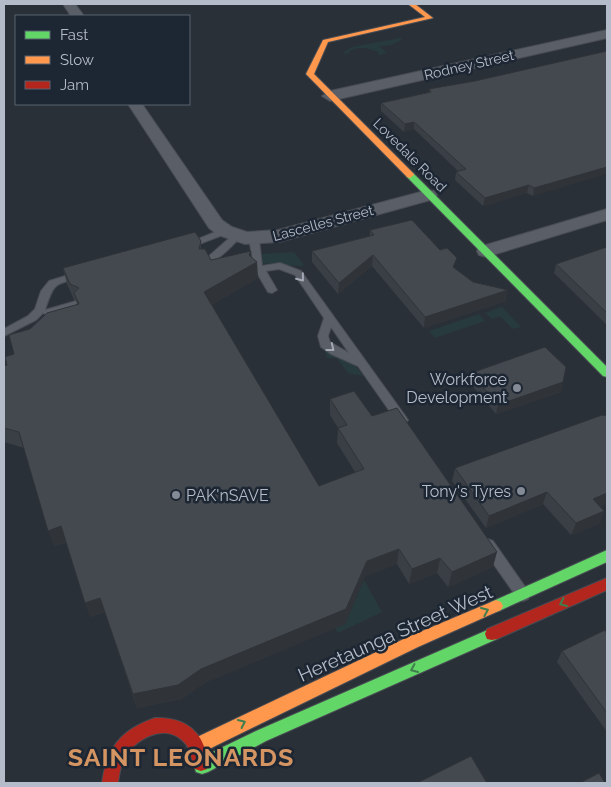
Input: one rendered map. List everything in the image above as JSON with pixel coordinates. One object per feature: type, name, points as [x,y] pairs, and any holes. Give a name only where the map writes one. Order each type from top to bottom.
[{"type":"street","points":[[69,4],[76,15]]},
{"type":"street","name":"Lovedale Road","points":[[411,4],[430,18],[324,41],[310,74],[428,195],[486,250],[607,373]]},
{"type":"street","name":"Rodney Street","points":[[330,96],[607,34]]},
{"type":"street","points":[[136,105],[215,224],[238,235]]},
{"type":"street","name":"Lascelles Street","points":[[238,235],[279,236],[428,195]]},
{"type":"street","points":[[486,250],[607,214]]},
{"type":"street","name":"Heretaunga Street West","points":[[198,745],[413,642],[523,595],[607,556]]},
{"type":"street","points":[[202,766],[261,736],[607,584]]},
{"type":"street","points":[[110,783],[111,769],[118,750],[124,742],[140,730],[159,725],[168,725],[184,732],[198,745],[202,766],[200,780]]},
{"type":"lane","points":[[174,249],[238,235]]},
{"type":"lane","points":[[205,261],[212,258],[238,235]]},
{"type":"lane","points":[[238,235],[272,290]]},
{"type":"lane","points":[[259,270],[280,266],[298,273],[409,430]]},
{"type":"lane","points":[[32,318],[40,310],[46,291],[52,283],[93,270]]},
{"type":"lane","points":[[4,333],[32,318],[76,304]]},
{"type":"lane","points":[[329,318],[323,336],[325,344],[362,364]]},
{"type":"lane","points":[[478,531],[523,595]]},
{"type":"green space","points":[[400,38],[402,40],[391,45],[379,46],[387,53],[379,55],[375,51],[357,48],[348,54],[342,53],[352,47]]},
{"type":"green space","points":[[294,252],[304,265],[262,264],[261,254]]},
{"type":"green space","points":[[502,307],[521,327],[513,329],[500,316],[492,319],[485,313]]},
{"type":"green space","points":[[479,314],[485,321],[435,338],[429,331]]},
{"type":"green space","points":[[330,351],[354,363],[363,376],[348,373],[337,358],[327,358],[325,352]]},
{"type":"green space","points":[[364,580],[382,612],[338,633],[335,628],[345,624]]},
{"type":"building","points":[[607,51],[607,167],[534,188],[529,185],[485,198],[456,172],[466,169],[414,122],[405,124],[381,103],[431,92],[429,89],[475,81]]},
{"type":"building","points":[[412,220],[440,250],[447,248],[457,258],[453,267],[473,282],[508,290],[425,317],[373,255],[339,283],[312,251],[374,235],[370,230]]},
{"type":"building","name":"PAK'nSAVE","points":[[195,232],[201,241],[199,249],[205,249],[211,260],[251,251],[249,255],[257,262],[204,292],[319,486],[364,469],[338,428],[347,425],[330,399],[354,391],[372,416],[397,408],[497,552],[452,572],[440,558],[412,569],[399,549],[367,561],[346,609],[201,669],[178,685],[133,694],[100,598],[85,603],[61,526],[48,531],[19,432],[4,428],[4,366],[7,365],[5,357],[14,354],[9,335],[30,329],[47,313],[79,304],[74,293],[79,288],[70,284],[63,268]]},
{"type":"building","points":[[607,247],[607,313],[556,264]]},
{"type":"building","name":"Workforce Development","points":[[545,347],[566,367],[563,382],[498,405],[471,373]]},
{"type":"building","points":[[602,415],[607,416],[607,493],[593,499],[604,511],[576,523],[547,492],[489,516],[455,468]]},
{"type":"building","points":[[605,630],[607,634],[607,713],[562,651]]},
{"type":"building","points":[[471,756],[487,783],[417,783]]},
{"type":"building","points":[[599,773],[605,783],[580,783]]},
{"type":"traffic: fast","points":[[410,175],[607,373]]},
{"type":"traffic: fast","points":[[496,606],[607,556]]},
{"type":"traffic: fast","points":[[202,766],[261,736],[492,634]]},
{"type":"traffic: slow","points":[[410,175],[310,74],[325,41],[430,18],[411,4]]},
{"type":"traffic: slow","points":[[199,745],[413,642],[496,606]]},
{"type":"traffic: jam","points":[[492,634],[607,584]]},
{"type":"traffic: jam","points":[[110,783],[114,762],[120,750],[130,739],[142,731],[155,726],[168,725],[179,729],[189,736],[197,747],[201,763]]},
{"type":"place","name":"Workforce Development","points":[[517,388]]},
{"type":"place","name":"Tony's Tyres","points":[[521,491]]},
{"type":"place","name":"PAK'nSAVE","points":[[176,495]]},
{"type":"district","name":"SAINT LEONARDS","points":[[181,757]]}]
